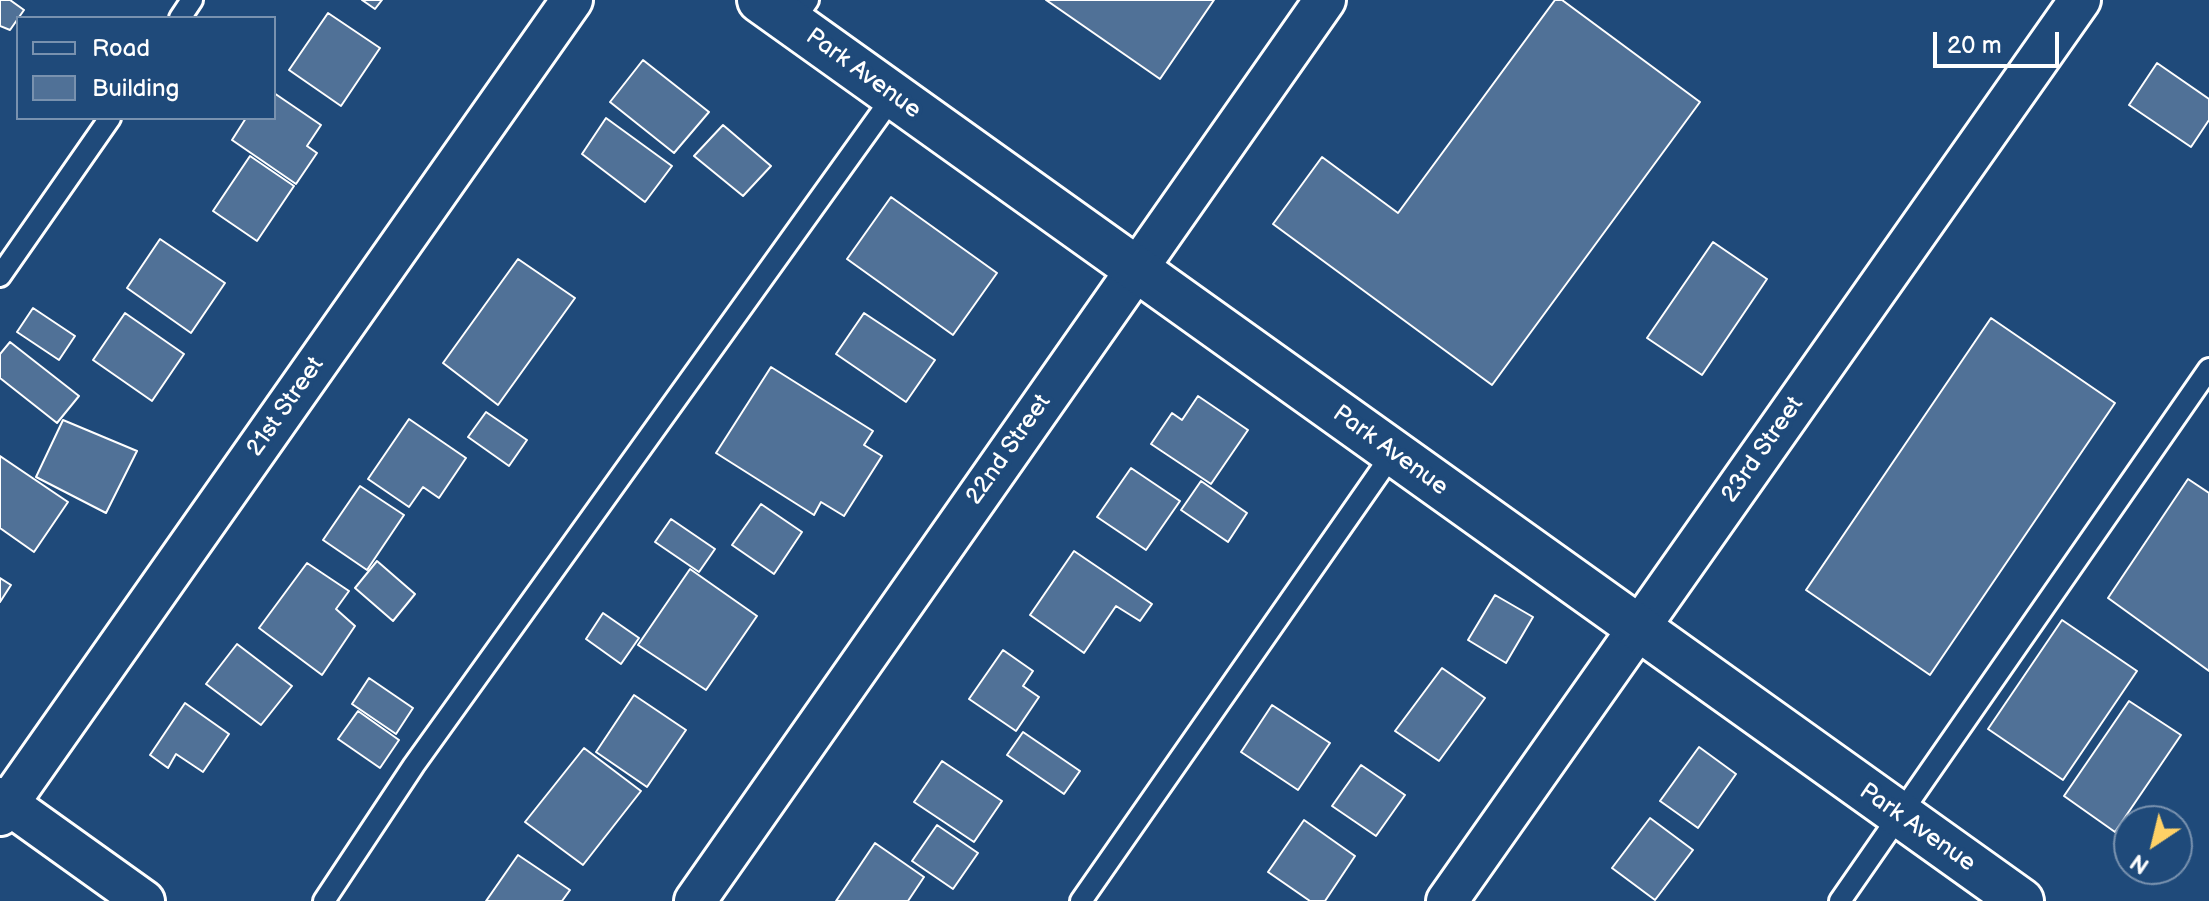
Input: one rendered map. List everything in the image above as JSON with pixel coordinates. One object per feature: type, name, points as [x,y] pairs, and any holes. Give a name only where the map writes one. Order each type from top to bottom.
[{"type":"street","name":"21st Street","points":[[3,805],[572,0]]},
{"type":"street","name":"22nd Street","points":[[695,901],[1325,0]]},
{"type":"street","name":"23rd Street","points":[[1447,901],[2080,0]]},
{"type":"street","name":"Park Avenue","points":[[787,8],[894,95],[2021,901]]},
{"type":"street","points":[[3,805],[144,901]]},
{"type":"lane","points":[[324,901],[414,765],[894,95]]},
{"type":"lane","points":[[0,276],[109,120]]},
{"type":"lane","points":[[1840,901],[2209,369]]},
{"type":"lane","points":[[1081,901],[1393,453]]},
{"type":"building","points":[[0,0],[10,0],[24,10],[16,16],[10,30],[0,26]]},
{"type":"building","points":[[362,0],[382,0],[375,9]]},
{"type":"building","points":[[1046,0],[1214,0],[1160,79]]},
{"type":"building","points":[[1555,0],[1562,0],[1700,102],[1492,385],[1273,224],[1322,157],[1398,213]]},
{"type":"building","points":[[328,13],[380,48],[341,106],[289,70]]},
{"type":"building","points":[[643,60],[709,112],[674,153],[610,102]]},
{"type":"building","points":[[2157,63],[2209,99],[2209,120],[2191,147],[2129,105]]},
{"type":"building","points":[[276,94],[321,125],[307,146],[317,153],[296,184],[232,140],[245,120],[276,120]]},
{"type":"building","points":[[606,118],[672,166],[645,202],[582,154]]},
{"type":"building","points":[[723,125],[771,166],[743,196],[694,156]]},
{"type":"building","points":[[250,156],[294,186],[257,241],[213,211]]},
{"type":"building","points":[[891,197],[997,273],[953,335],[847,259]]},
{"type":"building","points":[[160,239],[225,283],[191,333],[127,288]]},
{"type":"building","points":[[1713,242],[1767,279],[1702,375],[1647,338]]},
{"type":"building","points":[[518,259],[575,298],[498,405],[443,363]]},
{"type":"building","points":[[33,308],[75,336],[59,360],[17,332]]},
{"type":"building","points":[[125,313],[184,354],[152,401],[93,360]]},
{"type":"building","points":[[864,313],[935,360],[906,402],[836,354]]},
{"type":"building","points":[[1991,318],[2115,403],[1930,675],[1806,590]]},
{"type":"building","points":[[10,342],[79,396],[57,423],[0,378],[0,354]]},
{"type":"building","points":[[771,367],[873,431],[864,445],[882,456],[844,516],[821,502],[814,515],[716,453]]},
{"type":"building","points":[[1198,396],[1248,430],[1211,484],[1151,444],[1172,413],[1182,420]]},
{"type":"building","points":[[486,412],[527,440],[509,466],[468,437]]},
{"type":"building","points":[[409,419],[466,458],[439,498],[423,487],[409,507],[368,479]]},
{"type":"building","points":[[63,420],[137,451],[106,513],[36,477]]},
{"type":"building","points":[[0,456],[68,502],[34,552],[0,528]]},
{"type":"building","points":[[1131,468],[1180,501],[1146,550],[1097,517]]},
{"type":"building","points":[[2188,479],[2209,493],[2209,671],[2108,598]]},
{"type":"building","points":[[1201,481],[1247,513],[1228,542],[1181,510]]},
{"type":"building","points":[[360,486],[404,515],[367,570],[323,540]]},
{"type":"building","points":[[761,504],[802,532],[774,574],[732,545]]},
{"type":"building","points":[[671,519],[715,549],[699,572],[655,542]]},
{"type":"building","points":[[1074,551],[1152,604],[1140,621],[1116,606],[1084,653],[1030,615]]},
{"type":"building","points":[[377,561],[415,594],[393,621],[355,588]]},
{"type":"building","points":[[307,563],[349,591],[336,609],[355,626],[322,675],[259,628]]},
{"type":"building","points":[[690,569],[757,616],[706,690],[638,645]]},
{"type":"building","points":[[0,578],[11,585],[0,602]]},
{"type":"building","points":[[1495,595],[1533,617],[1506,663],[1468,640]]},
{"type":"building","points":[[603,613],[639,638],[621,664],[586,639]]},
{"type":"building","points":[[2062,620],[2137,671],[2063,780],[1988,729]]},
{"type":"building","points":[[237,644],[292,686],[261,725],[206,684]]},
{"type":"building","points":[[1003,650],[1033,671],[1023,686],[1039,697],[1016,731],[969,699]]},
{"type":"building","points":[[1442,668],[1485,698],[1439,761],[1395,731]]},
{"type":"building","points":[[369,678],[413,708],[396,734],[352,704]]},
{"type":"building","points":[[634,695],[686,730],[647,787],[596,752]]},
{"type":"building","points":[[2129,701],[2181,735],[2133,805],[2113,805],[2113,831],[2064,796]]},
{"type":"building","points":[[185,703],[229,734],[203,772],[176,754],[168,768],[150,755]]},
{"type":"building","points":[[1272,705],[1330,743],[1298,790],[1241,752]]},
{"type":"building","points":[[358,711],[399,740],[380,768],[338,739]]},
{"type":"building","points":[[1023,732],[1080,771],[1064,794],[1007,755]]},
{"type":"building","points":[[1699,747],[1736,774],[1698,828],[1660,801]]},
{"type":"building","points":[[584,748],[641,791],[583,865],[525,822]]},
{"type":"building","points":[[942,761],[1002,801],[974,842],[914,802]]},
{"type":"building","points":[[1361,765],[1405,795],[1376,836],[1332,806]]},
{"type":"building","points":[[1650,818],[1693,850],[1655,900],[1612,868]]},
{"type":"building","points":[[1304,820],[1355,856],[1325,901],[1310,901],[1268,872]]},
{"type":"building","points":[[937,825],[978,853],[953,889],[912,861]]},
{"type":"building","points":[[875,843],[924,877],[908,901],[836,901]]},
{"type":"building","points":[[518,855],[570,890],[562,901],[486,901]]}]
